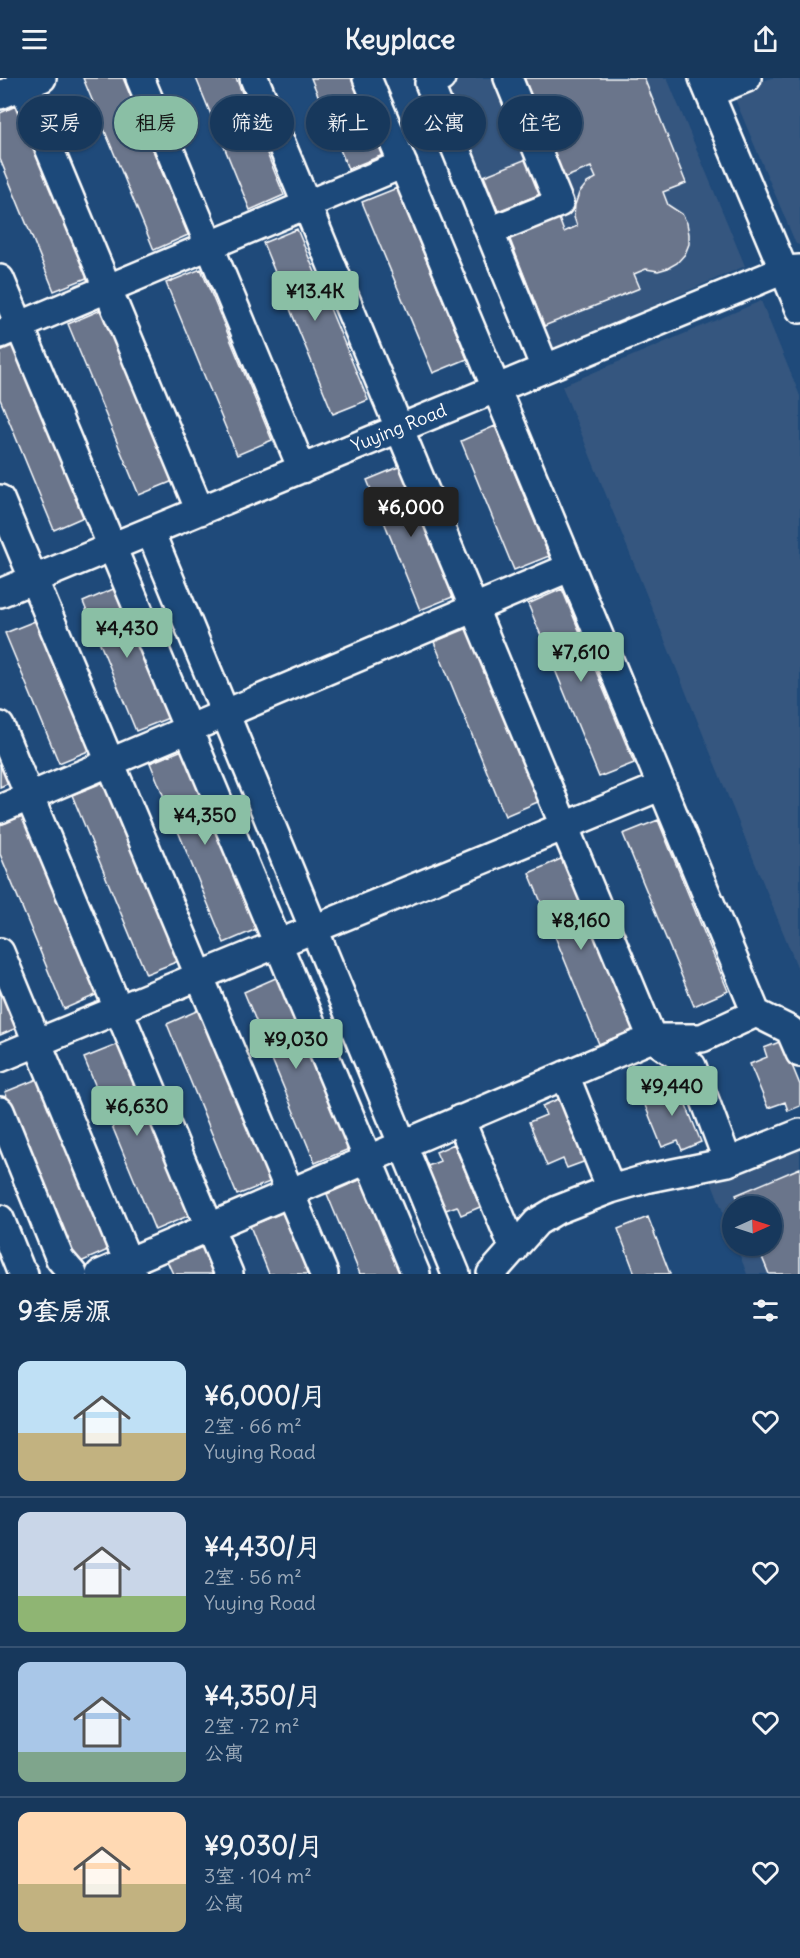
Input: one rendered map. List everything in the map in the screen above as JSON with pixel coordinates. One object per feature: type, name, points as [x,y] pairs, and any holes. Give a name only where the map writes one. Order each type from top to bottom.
[{"type":"street","points":[[140,78],[302,469]]},
{"type":"street","points":[[254,78],[652,1038],[692,1066],[728,1162]]},
{"type":"street","points":[[367,78],[756,1013],[797,1037]]},
{"type":"street","points":[[441,78],[429,83],[545,368]]},
{"type":"street","points":[[490,231],[559,203],[508,78]]},
{"type":"street","points":[[747,78],[706,86],[792,269],[800,309]]},
{"type":"street","points":[[21,84],[200,510]]},
{"type":"street","points":[[10,330],[403,164]]},
{"type":"street","name":"Yuying Road","points":[[0,593],[496,388],[792,269]]},
{"type":"street","points":[[0,279],[10,330],[112,547],[416,1274]]},
{"type":"street","points":[[0,499],[324,1274]]},
{"type":"street","points":[[150,531],[456,1274]]},
{"type":"street","points":[[0,809],[571,567]]},
{"type":"street","points":[[0,726],[229,1274]]},
{"type":"street","points":[[0,1058],[662,786]]},
{"type":"street","points":[[0,952],[130,1268]]},
{"type":"street","points":[[100,1274],[130,1268],[209,1226],[652,1038],[702,1038],[756,1013]]},
{"type":"street","points":[[565,1075],[611,1189]]},
{"type":"street","points":[[0,1111],[60,1259],[73,1274]]},
{"type":"street","points":[[460,1119],[514,1249]]},
{"type":"street","points":[[491,1274],[537,1222],[557,1210],[611,1189],[649,1178],[728,1162],[800,1133]]},
{"type":"street","points":[[0,1219],[17,1272]]},
{"type":"shaded area","points":[[412,78],[667,78],[745,266],[528,360],[442,150],[486,150],[486,96],[419,96]]},
{"type":"shaded area","points":[[771,78],[800,78],[800,245],[796,244],[733,94]]},
{"type":"shaded area","points":[[761,301],[800,396],[800,974],[562,386]]},
{"type":"shaded area","points":[[800,1141],[800,1274],[747,1274],[740,1256],[782,1256],[782,1196],[722,1196],[722,1209],[709,1175]]},
{"type":"building","points":[[83,78],[123,78],[130,96],[114,96],[114,150],[153,150],[188,235],[154,250],[102,124],[102,96],[90,96]]},
{"type":"building","points":[[196,78],[236,78],[243,96],[210,96],[210,112]]},
{"type":"building","points":[[311,78],[351,78],[358,96],[318,96]]},
{"type":"building","points":[[524,78],[644,78],[686,183],[663,192],[668,205],[682,214],[689,234],[689,244],[685,254],[677,263],[658,271],[646,269],[634,274],[640,288],[544,326],[507,232],[557,213],[564,232],[577,226],[574,217],[579,193],[587,183],[596,178],[591,167],[564,178],[553,150],[582,150],[582,96],[531,96]]},
{"type":"building","points":[[18,105],[18,150],[37,150],[89,277],[54,291],[0,159],[0,113]]},
{"type":"building","points":[[225,150],[266,150],[284,195],[250,210]]},
{"type":"building","points":[[340,150],[381,150],[383,155],[348,169]]},
{"type":"building","points":[[534,156],[548,191],[498,211],[484,176]]},
{"type":"building","points":[[397,188],[467,359],[433,373],[362,202]]},
{"type":"building","points":[[297,229],[368,400],[333,414],[263,243]]},
{"type":"building","points":[[201,269],[272,440],[237,455],[166,283]]},
{"type":"building","points":[[103,309],[173,481],[139,495],[68,324]]},
{"type":"building","points":[[17,344],[88,515],[54,530],[0,399],[0,351]]},
{"type":"building","points":[[495,426],[549,556],[514,570],[461,441]]},
{"type":"building","points":[[401,466],[455,596],[420,610],[367,480]]},
{"type":"building","points":[[118,587],[171,717],[136,731],[83,602]]},
{"type":"building","points":[[562,589],[634,763],[599,777],[528,604]]},
{"type":"building","points":[[40,619],[93,749],[59,763],[5,633]]},
{"type":"building","points":[[468,628],[540,801],[505,816],[434,642]]},
{"type":"building","points":[[185,749],[259,928],[224,943],[150,763]]},
{"type":"building","points":[[0,755],[11,782],[0,787]]},
{"type":"building","points":[[107,781],[181,960],[146,974],[72,795]]},
{"type":"building","points":[[24,815],[98,994],[64,1009],[0,854],[0,825]]},
{"type":"building","points":[[658,820],[728,991],[694,1006],[623,834]]},
{"type":"building","points":[[563,858],[634,1030],[599,1044],[529,873]]},
{"type":"building","points":[[278,977],[349,1149],[315,1163],[244,992]]},
{"type":"building","points":[[0,982],[19,1027],[0,1035]]},
{"type":"building","points":[[201,1009],[272,1181],[237,1195],[167,1024]]},
{"type":"building","points":[[782,1041],[800,1085],[800,1106],[788,1111],[785,1102],[768,1108],[750,1064],[767,1057],[764,1048]]},
{"type":"building","points":[[119,1044],[190,1215],[155,1230],[84,1058]]},
{"type":"building","points":[[40,1078],[110,1249],[76,1264],[5,1092]]},
{"type":"building","points":[[676,1080],[701,1142],[682,1150],[678,1141],[662,1147],[644,1103],[661,1096],[657,1087]]},
{"type":"building","points":[[561,1098],[586,1161],[567,1168],[563,1159],[547,1166],[529,1122],[546,1115],[542,1106]]},
{"type":"building","points":[[454,1144],[480,1207],[461,1215],[457,1206],[440,1212],[423,1168],[440,1161],[436,1152]]},
{"type":"building","points":[[800,1168],[800,1274],[769,1274],[762,1256],[782,1256],[782,1196],[736,1195]]},
{"type":"building","points":[[362,1179],[401,1274],[360,1274],[327,1194]]},
{"type":"building","points":[[284,1212],[310,1274],[269,1274],[250,1226]]},
{"type":"building","points":[[648,1217],[670,1274],[635,1274],[618,1229]]},
{"type":"building","points":[[202,1247],[213,1274],[173,1274],[167,1261]]}]
